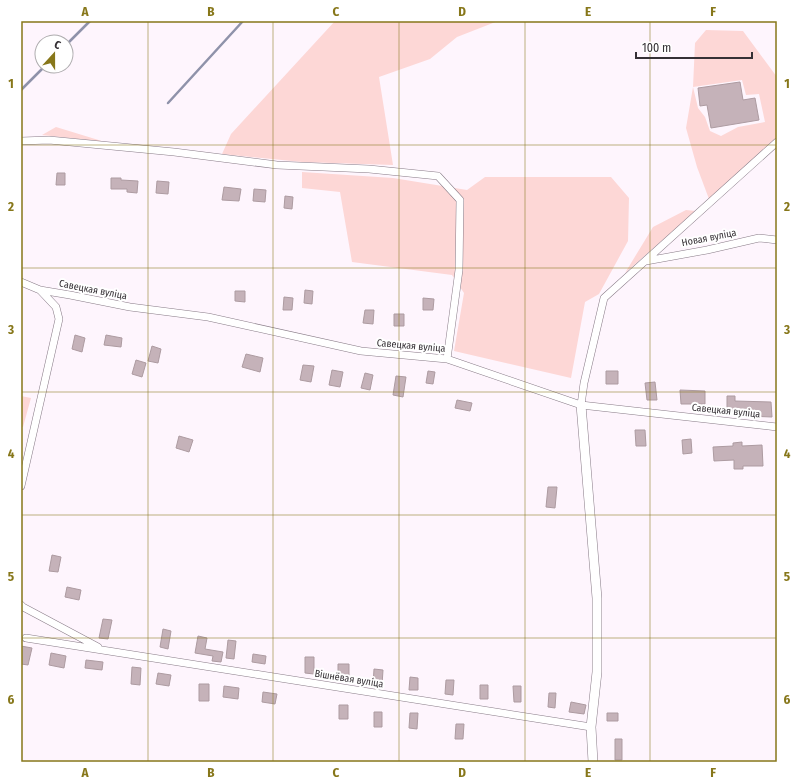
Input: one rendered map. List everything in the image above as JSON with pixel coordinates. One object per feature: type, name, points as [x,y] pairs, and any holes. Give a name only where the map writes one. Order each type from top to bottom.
[{"type":"street","points":[[21,142],[48,140],[174,152],[277,165],[369,169],[438,176],[460,200],[459,270],[447,359]]},
{"type":"street","points":[[593,762],[591,728],[597,672],[597,598],[581,405],[584,383],[604,298],[777,142]]},
{"type":"street","name":"Новая вуліца","points":[[646,261],[707,250],[760,238],[777,240]]},
{"type":"street","name":"Савецкая вуліца","points":[[21,282],[40,290],[130,307],[208,317],[361,351],[447,359],[581,405],[777,427]]},
{"type":"street","name":"Савецкая вуліца","points":[[21,486],[59,319],[56,308],[40,290]]},
{"type":"street","name":"Вішнёвая вуліца","points":[[21,605],[103,650]]},
{"type":"street","name":"Вішнёвая вуліца","points":[[26,638],[591,728]]},
{"type":"shaded area","points":[[335,21],[498,21],[457,37],[430,59],[379,77],[393,165],[302,162],[222,154],[231,134]]},
{"type":"shaded area","points":[[706,30],[743,31],[777,77],[777,137],[709,199],[697,167],[686,128],[693,87],[695,43]],"holes":[[[742,80],[746,95],[759,94],[765,122],[738,127],[721,136],[710,131],[705,117],[698,108],[693,87]]]},
{"type":"shaded area","points":[[56,127],[105,142],[42,135]]},
{"type":"shaded area","points":[[302,172],[393,178],[467,190],[485,177],[611,177],[629,198],[628,241],[599,294],[585,302],[571,378],[454,351],[464,293],[452,275],[352,262],[340,192],[302,188]]},
{"type":"shaded area","points":[[686,210],[696,211],[625,273],[653,227]]},
{"type":"shaded area","points":[[21,396],[31,398],[23,427],[21,427]]},
{"type":"building","points":[[740,82],[743,100],[755,98],[759,120],[711,128],[707,105],[700,106],[698,88]]},
{"type":"building","points":[[57,173],[65,173],[65,185],[56,185]]},
{"type":"building","points":[[111,178],[138,181],[137,193],[127,192],[127,189],[111,189]]},
{"type":"building","points":[[157,181],[169,182],[168,194],[156,193]]},
{"type":"building","points":[[224,187],[241,189],[239,201],[222,200]]},
{"type":"building","points":[[254,189],[266,190],[265,202],[253,201]]},
{"type":"building","points":[[285,196],[293,197],[292,209],[284,208]]},
{"type":"building","points":[[305,290],[313,291],[312,304],[304,303]]},
{"type":"building","points":[[235,291],[245,291],[245,302],[235,301]]},
{"type":"building","points":[[284,297],[293,298],[292,310],[283,310]]},
{"type":"building","points":[[423,298],[434,299],[433,310],[423,310]]},
{"type":"building","points":[[365,310],[374,310],[373,324],[363,323]]},
{"type":"building","points":[[394,314],[404,314],[404,326],[394,326]]},
{"type":"building","points":[[75,335],[85,338],[82,352],[72,349]]},
{"type":"building","points":[[106,335],[122,338],[121,347],[104,345]]},
{"type":"building","points":[[152,346],[161,349],[158,363],[148,361]]},
{"type":"building","points":[[246,354],[263,358],[260,372],[242,367]]},
{"type":"building","points":[[136,360],[146,363],[142,377],[132,374]]},
{"type":"building","points":[[303,365],[314,366],[311,382],[300,380]]},
{"type":"building","points":[[332,370],[343,372],[340,387],[329,385]]},
{"type":"building","points":[[428,371],[435,372],[433,384],[426,383]]},
{"type":"building","points":[[606,371],[618,371],[618,384],[606,384]]},
{"type":"building","points":[[365,373],[373,375],[370,390],[361,388]]},
{"type":"building","points":[[396,376],[406,377],[403,397],[393,395]]},
{"type":"building","points":[[655,382],[657,400],[647,400],[645,383]]},
{"type":"building","points":[[680,390],[705,391],[705,404],[681,404]]},
{"type":"building","points":[[727,396],[735,396],[735,401],[771,402],[772,417],[747,416],[747,412],[727,412]]},
{"type":"building","points":[[457,400],[472,403],[470,411],[455,408]]},
{"type":"building","points":[[635,430],[645,430],[646,446],[636,446]]},
{"type":"building","points":[[179,436],[193,440],[189,452],[176,448]]},
{"type":"building","points":[[691,439],[692,453],[683,454],[682,440]]},
{"type":"building","points":[[742,442],[742,446],[762,445],[763,466],[743,466],[743,469],[734,469],[734,460],[714,461],[713,447],[733,446],[733,443]]},
{"type":"building","points":[[548,487],[557,487],[555,508],[546,507]]},
{"type":"building","points":[[52,555],[61,557],[58,572],[49,571]]},
{"type":"building","points":[[67,587],[81,590],[79,600],[65,597]]},
{"type":"building","points":[[103,619],[112,620],[108,639],[99,638]]},
{"type":"building","points":[[163,629],[171,631],[168,649],[160,647]]},
{"type":"building","points":[[198,636],[207,638],[205,649],[223,652],[221,662],[212,661],[213,656],[195,653]]},
{"type":"building","points":[[228,640],[236,641],[234,659],[226,658]]},
{"type":"building","points":[[21,646],[32,648],[28,665],[21,664]]},
{"type":"building","points":[[51,653],[66,656],[64,668],[49,665]]},
{"type":"building","points":[[253,654],[266,656],[265,664],[252,662]]},
{"type":"building","points":[[305,657],[314,657],[314,674],[305,673]]},
{"type":"building","points":[[86,660],[103,662],[102,670],[85,668]]},
{"type":"building","points":[[338,664],[349,664],[349,681],[338,680]]},
{"type":"building","points":[[132,667],[141,668],[140,685],[131,684]]},
{"type":"building","points":[[374,669],[383,670],[382,685],[373,685]]},
{"type":"building","points":[[158,673],[171,675],[169,686],[156,684]]},
{"type":"building","points":[[410,677],[418,678],[418,690],[409,690]]},
{"type":"building","points":[[446,680],[454,680],[453,695],[445,694]]},
{"type":"building","points":[[199,684],[209,684],[209,701],[199,701]]},
{"type":"building","points":[[480,685],[488,685],[488,699],[480,699]]},
{"type":"building","points":[[224,686],[239,688],[238,699],[223,697]]},
{"type":"building","points":[[513,686],[521,686],[521,702],[514,702]]},
{"type":"building","points":[[263,692],[277,694],[275,704],[262,702]]},
{"type":"building","points":[[549,693],[556,693],[555,708],[548,707]]},
{"type":"building","points":[[571,702],[586,705],[584,714],[569,712]]},
{"type":"building","points":[[339,705],[348,705],[348,719],[339,719]]},
{"type":"building","points":[[374,712],[382,712],[382,727],[374,727]]},
{"type":"building","points":[[410,713],[418,713],[417,729],[409,728]]},
{"type":"building","points":[[607,713],[618,713],[618,721],[607,721]]},
{"type":"building","points":[[456,724],[464,724],[463,739],[455,739]]},
{"type":"building","points":[[615,739],[622,739],[622,760],[615,760]]},
{"type":"waterway","points":[[74,37],[90,21]]},
{"type":"waterway","points":[[168,103],[243,21]]},
{"type":"waterway","points":[[21,90],[37,74]]}]
